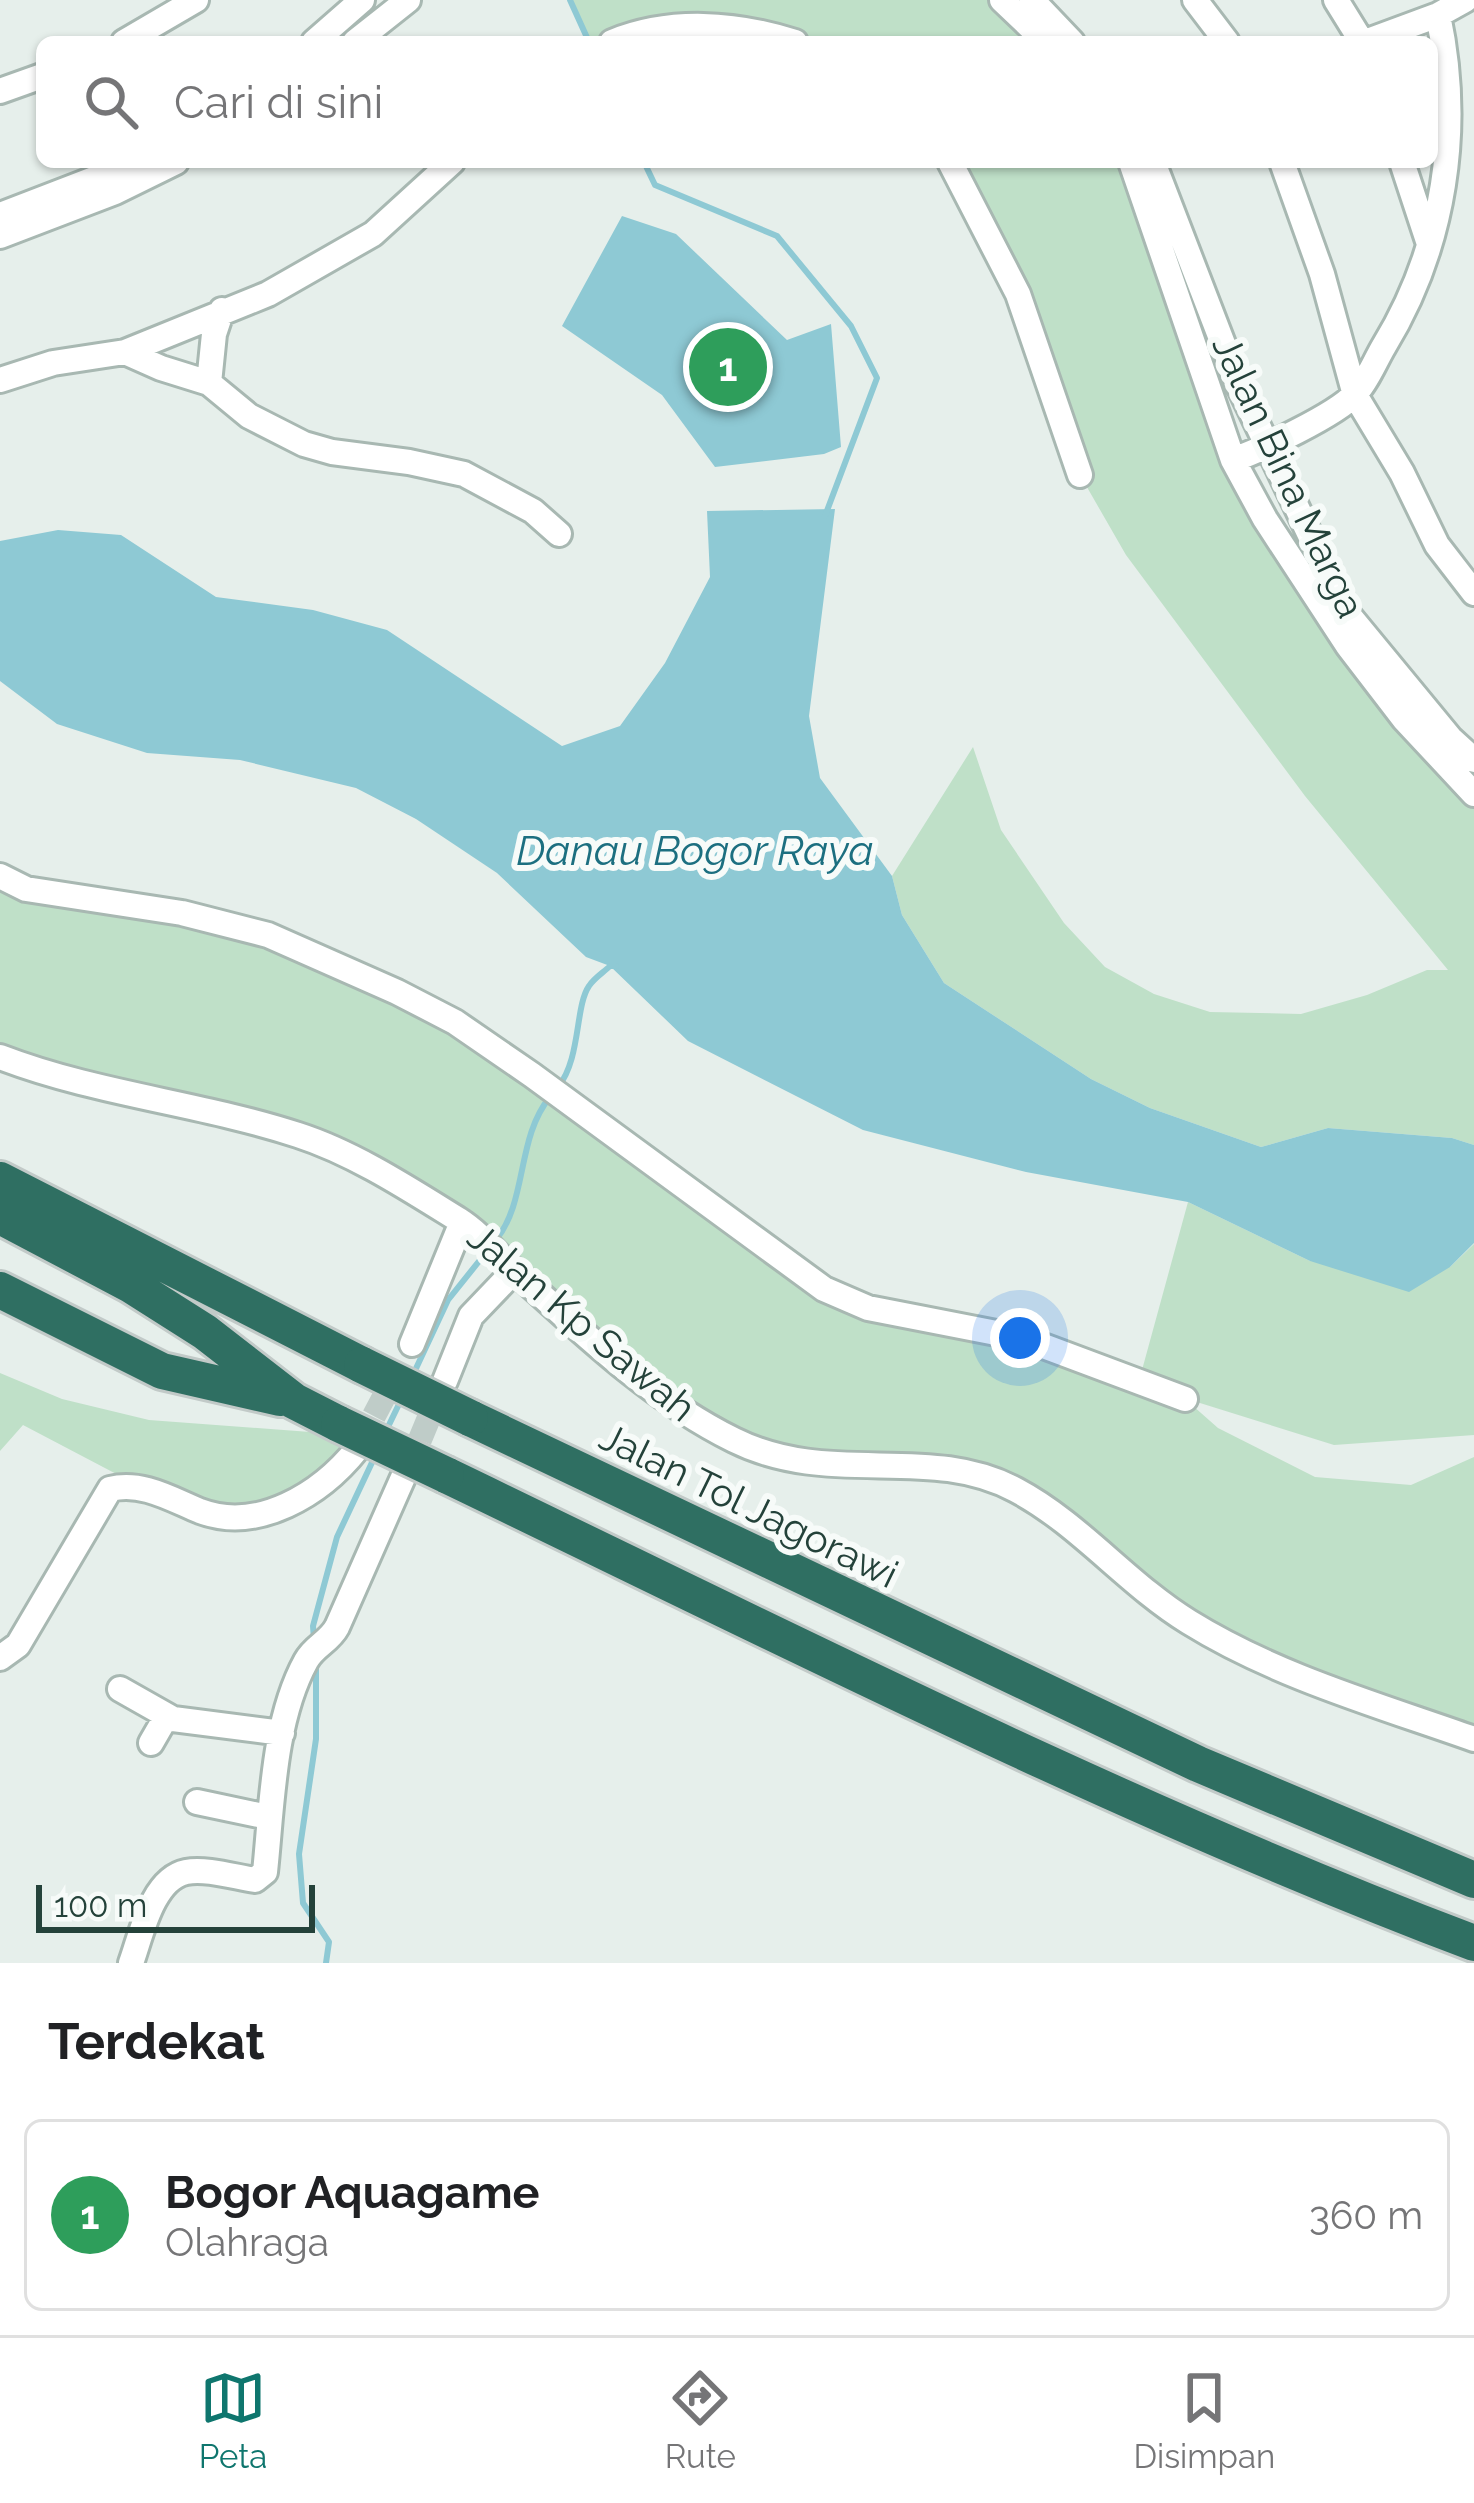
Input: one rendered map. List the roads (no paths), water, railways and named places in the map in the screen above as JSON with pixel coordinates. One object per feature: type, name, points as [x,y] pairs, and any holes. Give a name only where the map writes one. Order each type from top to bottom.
[{"type":"highway","name":"Jalan Tol Jagorawi","points":[[0,1180],[470,1418],[1198,1764],[1474,1880]]},
{"type":"highway","points":[[0,1216],[187,1320],[348,1437],[446,1475],[998,1741],[1240,1848],[1474,1943]]},
{"type":"highway","points":[[0,1290],[162,1371],[293,1401]]},
{"type":"street","points":[[134,36],[196,0]]},
{"type":"street","points":[[321,36],[362,0]]},
{"type":"street","points":[[362,36],[407,0]]},
{"type":"street","points":[[1002,0],[1040,36]]},
{"type":"street","points":[[1032,0],[1066,36]]},
{"type":"street","points":[[1195,0],[1222,36]]},
{"type":"street","points":[[1336,0],[1360,36]]},
{"type":"street","points":[[1380,36],[1465,0]]},
{"type":"street","points":[[1233,460],[1267,448],[1355,395],[1408,302],[1430,246],[1451,127],[1448,61],[1438,15]]},
{"type":"street","points":[[632,36],[661,28],[713,26],[776,36]]},
{"type":"street","points":[[0,91],[36,78]]},
{"type":"street","points":[[0,215],[122,168]]},
{"type":"street","points":[[0,236],[164,168]]},
{"type":"street","points":[[0,380],[53,363],[125,352],[268,294],[373,234],[445,168]]},
{"type":"street","points":[[953,168],[1018,293],[1080,476]]},
{"type":"street","name":"Jalan Bina Marga","points":[[1133,168],[1233,460],[1265,519],[1348,646],[1404,719],[1474,794]]},
{"type":"street","name":"Jalan Bina Marga","points":[[1155,168],[1267,448],[1347,613],[1474,760]]},
{"type":"street","points":[[1284,168],[1322,274],[1355,395],[1402,473],[1437,545],[1474,593]]},
{"type":"street","points":[[1404,168],[1430,246]]},
{"type":"street","points":[[209,383],[214,334],[222,310]]},
{"type":"street","points":[[125,352],[209,383],[249,416],[304,444],[464,474],[519,502],[559,534]]},
{"type":"street","points":[[0,876],[26,889],[182,913],[268,935],[325,957],[454,1022],[824,1288],[868,1308],[1022,1338],[1184,1399]]},
{"type":"street","name":"Jalan Kp Sawah","points":[[0,1057],[41,1073],[302,1136],[465,1224],[668,1401],[736,1441],[796,1462],[830,1467],[955,1468],[986,1476],[1066,1523],[1191,1624],[1309,1681],[1474,1739]]},
{"type":"street","points":[[412,1344],[465,1224]]},
{"type":"street","points":[[445,1381],[471,1316],[510,1266]]},
{"type":"street","points":[[0,1658],[18,1645],[110,1489],[143,1488],[229,1518],[267,1514],[322,1484],[348,1437]]},
{"type":"street","points":[[131,1963],[153,1903],[168,1882],[184,1872],[262,1877],[282,1732],[303,1667],[321,1646],[405,1473]]},
{"type":"street","points":[[121,1689],[166,1717],[282,1732]]},
{"type":"street","points":[[151,1744],[166,1717]]},
{"type":"street","points":[[196,1802],[268,1816]]},
{"type":"water","points":[[622,216],[676,234],[787,340],[831,324],[841,447],[824,454],[715,467],[662,395],[562,326]]},
{"type":"water","name":"Danau Bogor Raya","points":[[835,509],[809,716],[820,778],[892,876],[902,915],[944,983],[1091,1079],[1150,1108],[1261,1147],[1328,1128],[1452,1138],[1474,1145],[1474,1243],[1450,1267],[1409,1292],[1310,1261],[1188,1202],[1026,1172],[863,1130],[688,1041],[610,966],[586,957],[497,873],[416,819],[356,788],[240,760],[147,753],[57,724],[0,681],[0,541],[58,530],[121,535],[216,597],[313,610],[387,630],[562,746],[620,726],[665,663],[710,577],[707,511]]},
{"type":"waterway","points":[[570,0],[586,36]]},
{"type":"waterway","points":[[647,168],[655,185],[777,236],[851,326],[877,378],[825,516]]},
{"type":"waterway","points":[[558,1087],[571,1062],[589,986],[616,966]]},
{"type":"waterway","points":[[496,1240],[513,1207],[532,1131],[550,1097]]},
{"type":"waterway","points":[[412,1377],[448,1300],[488,1250]]},
{"type":"waterway","points":[[386,1431],[401,1400]]},
{"type":"waterway","points":[[314,1639],[313,1626],[337,1537],[376,1454]]},
{"type":"waterway","points":[[316,1664],[316,1739],[299,1854],[303,1903],[329,1942],[326,1963]]},
{"type":"tunnel","points":[[357,1448],[412,1344]]},
{"type":"tunnel","points":[[406,1473],[441,1389]]},
{"type":"place","name":"Bogor Aquagame","points":[[728,367]]}]
